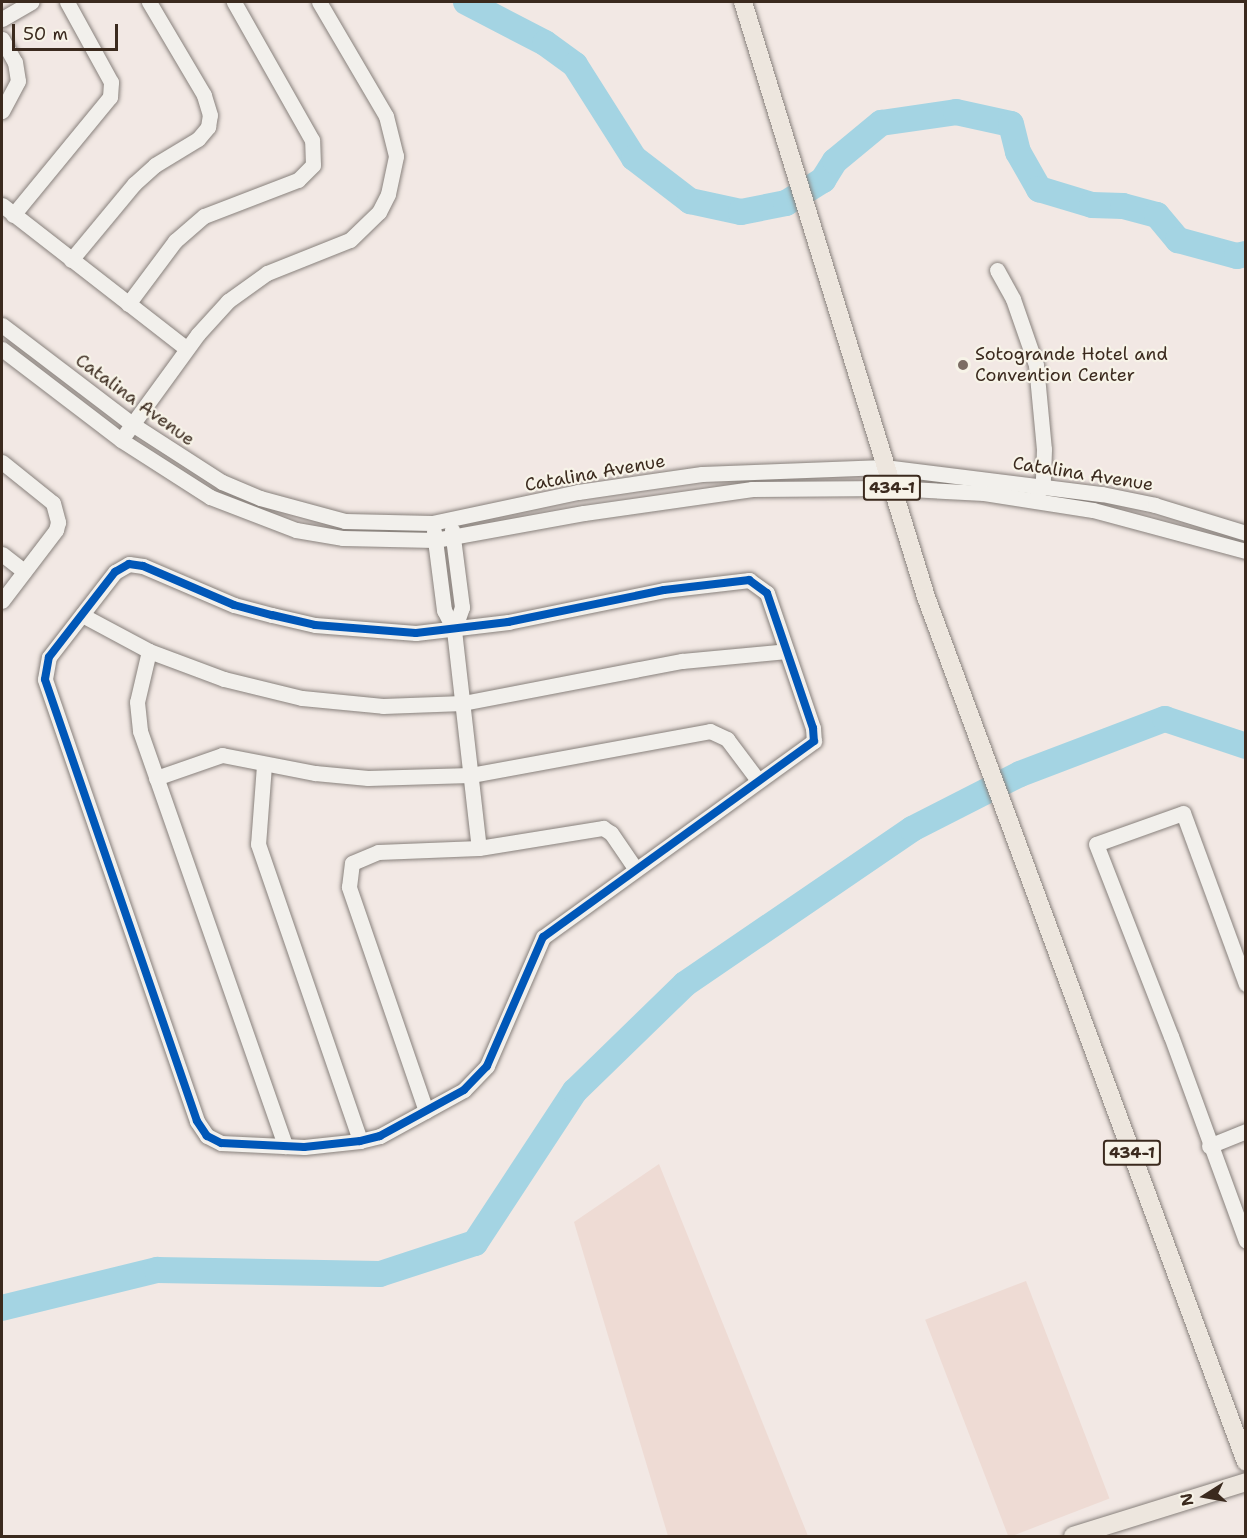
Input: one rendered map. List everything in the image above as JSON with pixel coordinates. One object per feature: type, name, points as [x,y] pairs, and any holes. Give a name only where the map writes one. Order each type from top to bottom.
[{"type":"main road","name":"434-1","points":[[742,2],[891,488],[962,690],[1245,1462]]},
{"type":"main road","points":[[1073,1536],[1245,1482]]},
{"type":"street","points":[[2,19],[31,2]]},
{"type":"street","points":[[67,2],[111,82],[110,97],[7,210],[187,349]]},
{"type":"street","points":[[71,260],[134,184],[198,140],[208,127],[210,115],[204,95],[149,2]]},
{"type":"street","points":[[128,304],[175,241],[204,216],[298,180],[313,165],[312,140],[234,2]]},
{"type":"street","points":[[122,440],[187,349],[237,293],[280,267],[350,240],[379,212],[388,194],[396,156],[386,116],[319,2]]},
{"type":"street","points":[[2,39],[15,62],[18,81],[2,111]]},
{"type":"street","points":[[997,270],[1013,299],[1036,364],[1043,411],[1043,486],[1032,500]]},
{"type":"street","name":"Catalina Avenue","points":[[2,325],[132,424],[185,460],[260,498],[345,521],[432,524],[578,492],[702,474],[884,466],[1043,486],[1155,505],[1245,533]]},
{"type":"street","name":"Catalina Avenue","points":[[2,349],[122,440],[210,497],[296,530],[383,541],[435,540],[584,513],[752,489],[891,488],[1032,500],[1150,523],[1245,551]]},
{"type":"street","points":[[2,462],[53,502],[57,511],[56,530],[2,601]]},
{"type":"street","points":[[451,520],[462,607],[454,630]]},
{"type":"street","points":[[432,524],[444,610],[454,630],[479,848]]},
{"type":"street","points":[[2,554],[24,571]]},
{"type":"street","points":[[138,564],[234,605],[315,625],[387,632],[454,630],[508,622],[664,590],[749,580],[768,593],[814,741],[807,749],[758,779],[543,937],[487,1066],[464,1090],[380,1136],[360,1141],[285,1146],[221,1143],[207,1136],[197,1121],[47,688],[46,663],[82,615],[115,572],[138,564]]},
{"type":"street","points":[[82,615],[149,651],[224,679],[302,698],[383,706],[462,703],[671,663],[787,651]]},
{"type":"street","points":[[149,651],[137,714],[156,778],[285,1146]]},
{"type":"street","points":[[156,778],[222,755],[264,765],[368,778],[471,775],[710,731],[727,739],[758,779]]},
{"type":"street","points":[[264,765],[258,844],[360,1141]]},
{"type":"street","points":[[1245,984],[1183,813],[1096,844],[1171,1036],[1245,1241]]},
{"type":"street","points":[[426,1111],[348,874],[352,863],[367,853],[479,848],[603,828],[611,833],[635,868]]},
{"type":"street","points":[[1209,1146],[1245,1131]]},
{"type":"shaded area","points":[[659,1164],[808,1536],[668,1536],[574,1222]]},
{"type":"shaded area","points":[[1026,1281],[1109,1499],[1008,1536],[925,1320]]},
{"type":"waterway","points":[[466,2],[545,43],[575,65],[634,158],[690,201],[741,212],[786,203],[823,180],[835,161],[881,123],[956,112],[1011,124],[1018,152],[1039,189],[1092,205],[1123,206],[1157,215],[1178,240],[1237,256],[1246,254]]},
{"type":"waterway","points":[[2,1308],[157,1270],[380,1274],[475,1243],[575,1091],[685,984],[912,829],[1020,774],[1165,719],[1246,746]]},
{"type":"cycle path","points":[[129,564],[143,566],[234,605],[272,615],[315,625],[416,633],[508,622],[664,590],[749,580],[767,593],[813,728],[814,741],[543,937],[487,1066],[464,1090],[380,1136],[360,1141],[304,1147],[221,1143],[207,1136],[197,1121],[45,679],[49,657],[115,572],[129,564]]},
{"type":"place","name":"Sotogrande Hotel and Convention Center","points":[[963,365]]}]
